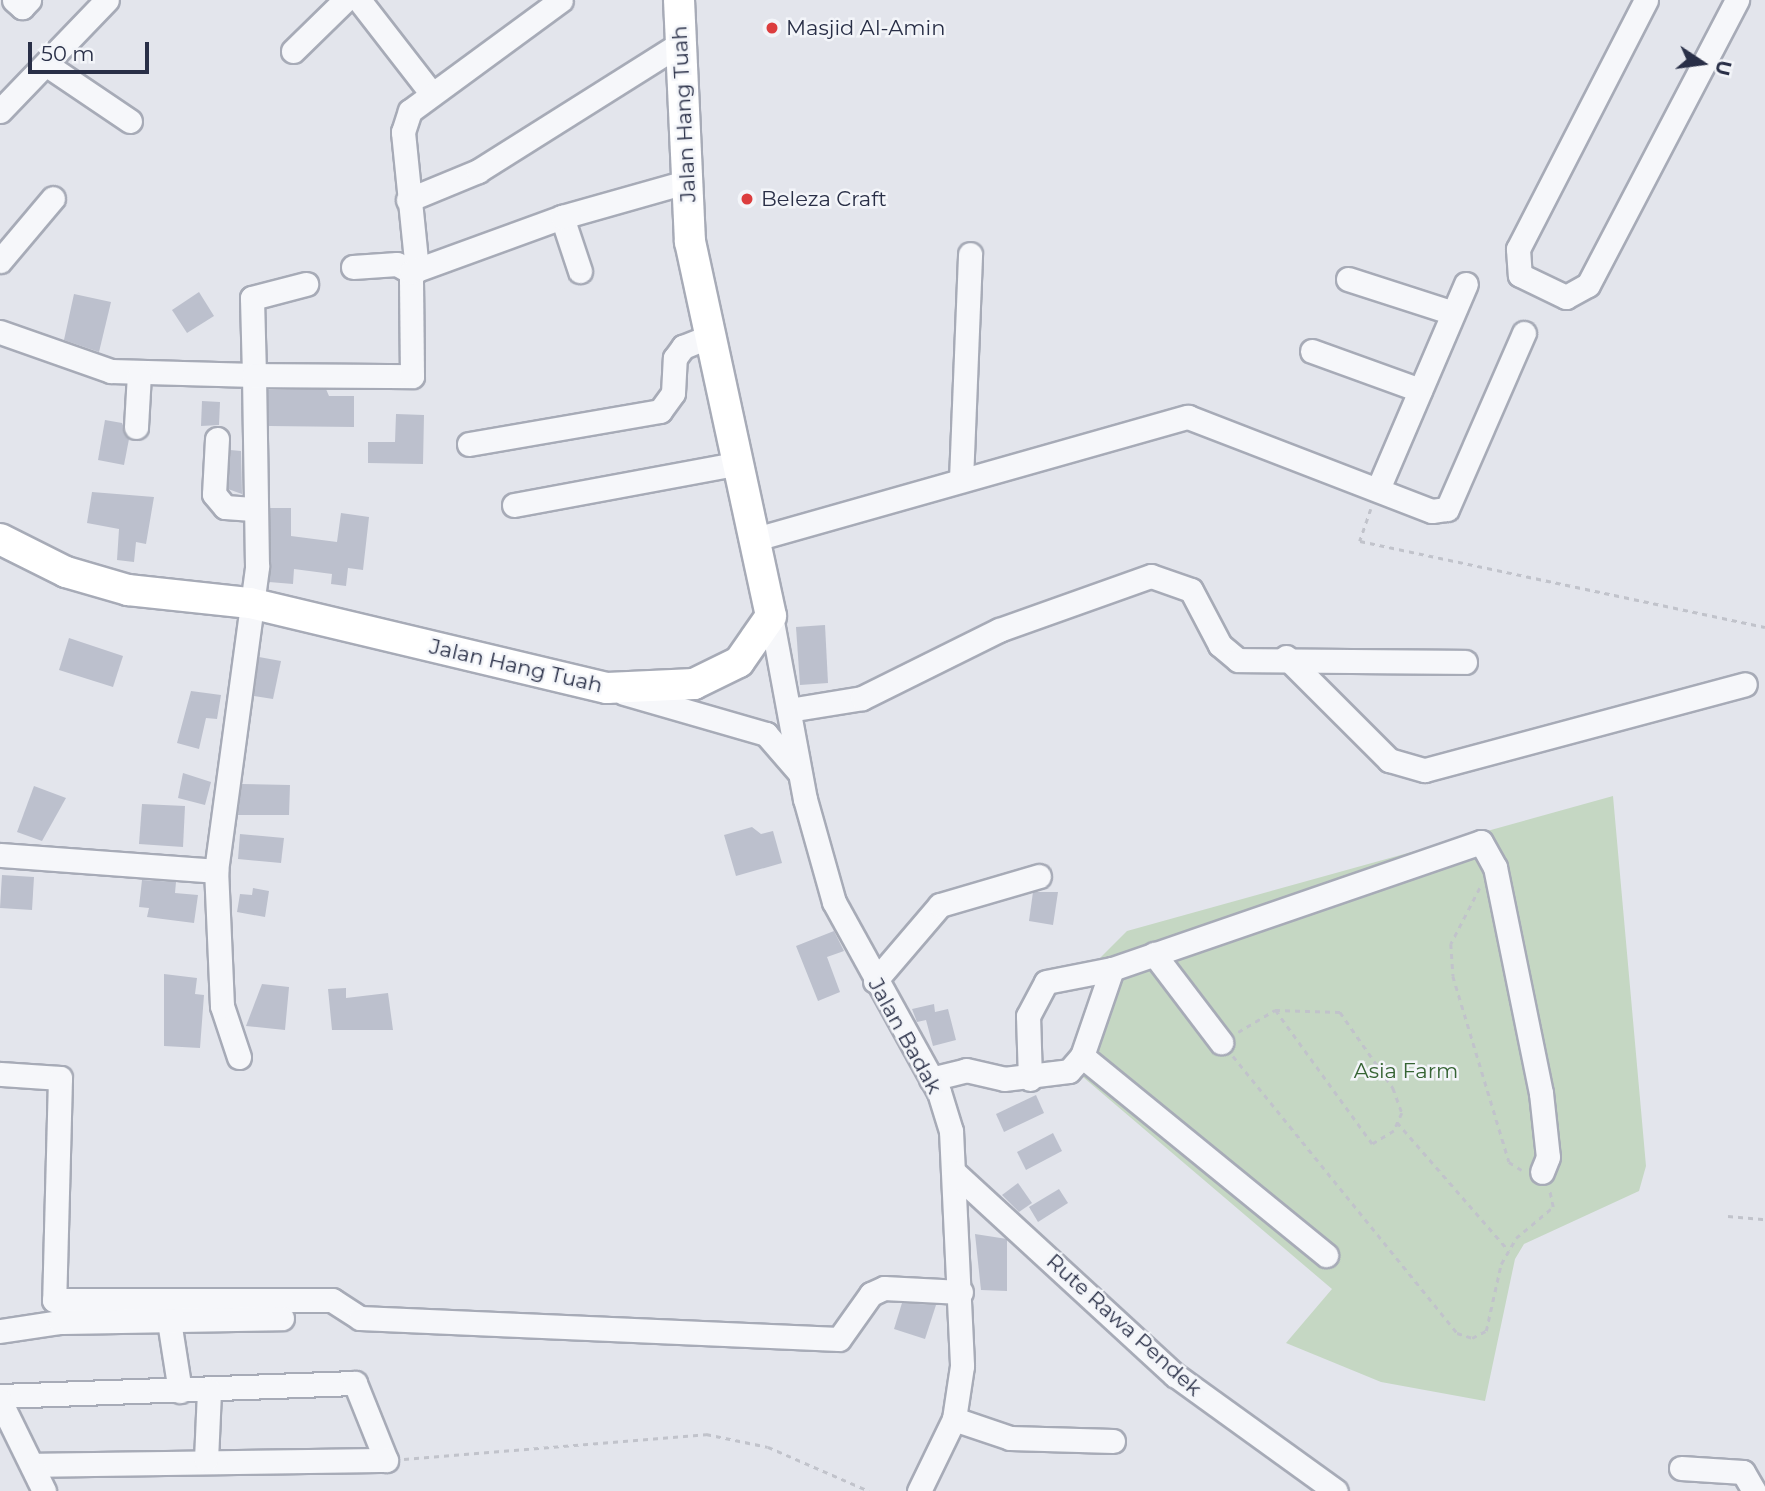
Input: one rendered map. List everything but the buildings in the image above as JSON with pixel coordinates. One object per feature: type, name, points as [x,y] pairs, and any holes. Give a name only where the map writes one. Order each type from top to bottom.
[{"type":"main road","name":"Jalan Hang Tuah","points":[[0,539],[91,581],[250,603],[607,688],[694,684],[739,662],[771,616],[708,337],[686,182],[679,0]]},
{"type":"street","points":[[14,0],[22,7],[29,0]]},
{"type":"street","points":[[0,110],[47,65],[107,0]]},
{"type":"street","points":[[293,51],[345,0]]},
{"type":"street","points":[[359,0],[432,94]]},
{"type":"street","points":[[0,332],[111,371],[412,376],[414,271],[405,121],[432,94],[561,0]]},
{"type":"street","points":[[1646,0],[1518,249],[1520,275],[1566,297],[1588,285],[1737,0]]},
{"type":"street","points":[[408,200],[478,171],[681,43]]},
{"type":"street","points":[[47,65],[130,121]]},
{"type":"street","points":[[353,267],[397,264],[414,271],[562,217],[686,182]]},
{"type":"street","points":[[0,261],[53,198]]},
{"type":"street","points":[[562,217],[580,271]]},
{"type":"street","points":[[961,481],[970,254]]},
{"type":"street","points":[[1348,279],[1453,313]]},
{"type":"street","points":[[239,1057],[222,1006],[216,871],[250,603],[256,509],[254,375],[249,302],[306,284]]},
{"type":"street","points":[[1378,489],[1466,284]]},
{"type":"street","points":[[752,540],[1188,417],[1432,511],[1447,509],[1524,332]]},
{"type":"street","points":[[469,444],[660,411],[673,393],[675,358],[683,347],[708,337]]},
{"type":"street","points":[[1312,351],[1420,390]]},
{"type":"street","points":[[136,427],[139,373]]},
{"type":"street","points":[[217,439],[214,494],[225,507],[256,509]]},
{"type":"street","points":[[514,505],[736,464]]},
{"type":"street","points":[[789,710],[862,698],[999,630],[1151,576],[1191,590],[1220,645],[1238,660],[1286,657],[1465,662]]},
{"type":"street","name":"Jalan Badak","points":[[771,616],[800,774],[834,902],[931,1079],[951,1131],[961,1292],[962,1366],[954,1419],[919,1491]]},
{"type":"street","points":[[1286,657],[1389,760],[1425,770],[1745,684]]},
{"type":"street","points":[[607,688],[766,734],[800,774]]},
{"type":"street","points":[[1030,1079],[1027,1016],[1039,990],[1046,982],[1112,969],[1467,842],[1481,842],[1495,867],[1541,1093],[1548,1157],[1542,1172]]},
{"type":"street","points":[[0,855],[216,871]]},
{"type":"street","points":[[875,981],[940,905],[1039,876]]},
{"type":"street","points":[[1154,954],[1221,1042]]},
{"type":"street","points":[[931,1079],[966,1070],[1030,1079],[1069,1072],[1082,1056],[1112,969]]},
{"type":"street","points":[[1082,1056],[1326,1255]]},
{"type":"street","points":[[0,1074],[60,1078],[54,1300],[332,1300],[360,1318],[839,1339],[871,1294],[884,1288],[961,1292]]},
{"type":"street","name":"Rute Rawa Pendek","points":[[955,1173],[1175,1375],[1322,1487]]},
{"type":"street","points":[[0,1331],[60,1322],[282,1318]]},
{"type":"street","points":[[169,1321],[180,1391]]},
{"type":"street","points":[[0,1396],[209,1390],[355,1382],[386,1460],[34,1465]]},
{"type":"street","points":[[206,1461],[209,1390]]},
{"type":"street","points":[[0,1401],[6,1434],[34,1465],[44,1491]]},
{"type":"street","points":[[954,1419],[1010,1438],[1113,1441]]},
{"type":"street","points":[[1681,1468],[1743,1472],[1754,1491]]},
{"type":"path","points":[[1378,489],[1360,541],[1765,627]]},
{"type":"path","points":[[1275,1010],[1372,1144],[1397,1122],[1402,1112],[1393,1088],[1340,1012],[1275,1010],[1221,1042],[1457,1333],[1472,1338],[1486,1331],[1509,1251],[1553,1207],[1542,1172],[1524,1172],[1509,1162],[1453,976],[1451,944],[1459,920],[1495,867]]},
{"type":"path","points":[[1397,1122],[1509,1251]]},
{"type":"path","points":[[1728,1216],[1765,1219]]},
{"type":"path","points":[[386,1460],[706,1434],[768,1447],[869,1491]]},
{"type":"green space","name":"Asia Farm","points":[[1613,796],[1646,1166],[1639,1191],[1524,1244],[1515,1259],[1485,1401],[1381,1382],[1286,1343],[1332,1289],[1083,1077],[1100,958],[1127,931]]},
{"type":"place","name":"Masjid Al-Amin","points":[[772,28]]},
{"type":"place","name":"Beleza Craft","points":[[747,199]]}]
